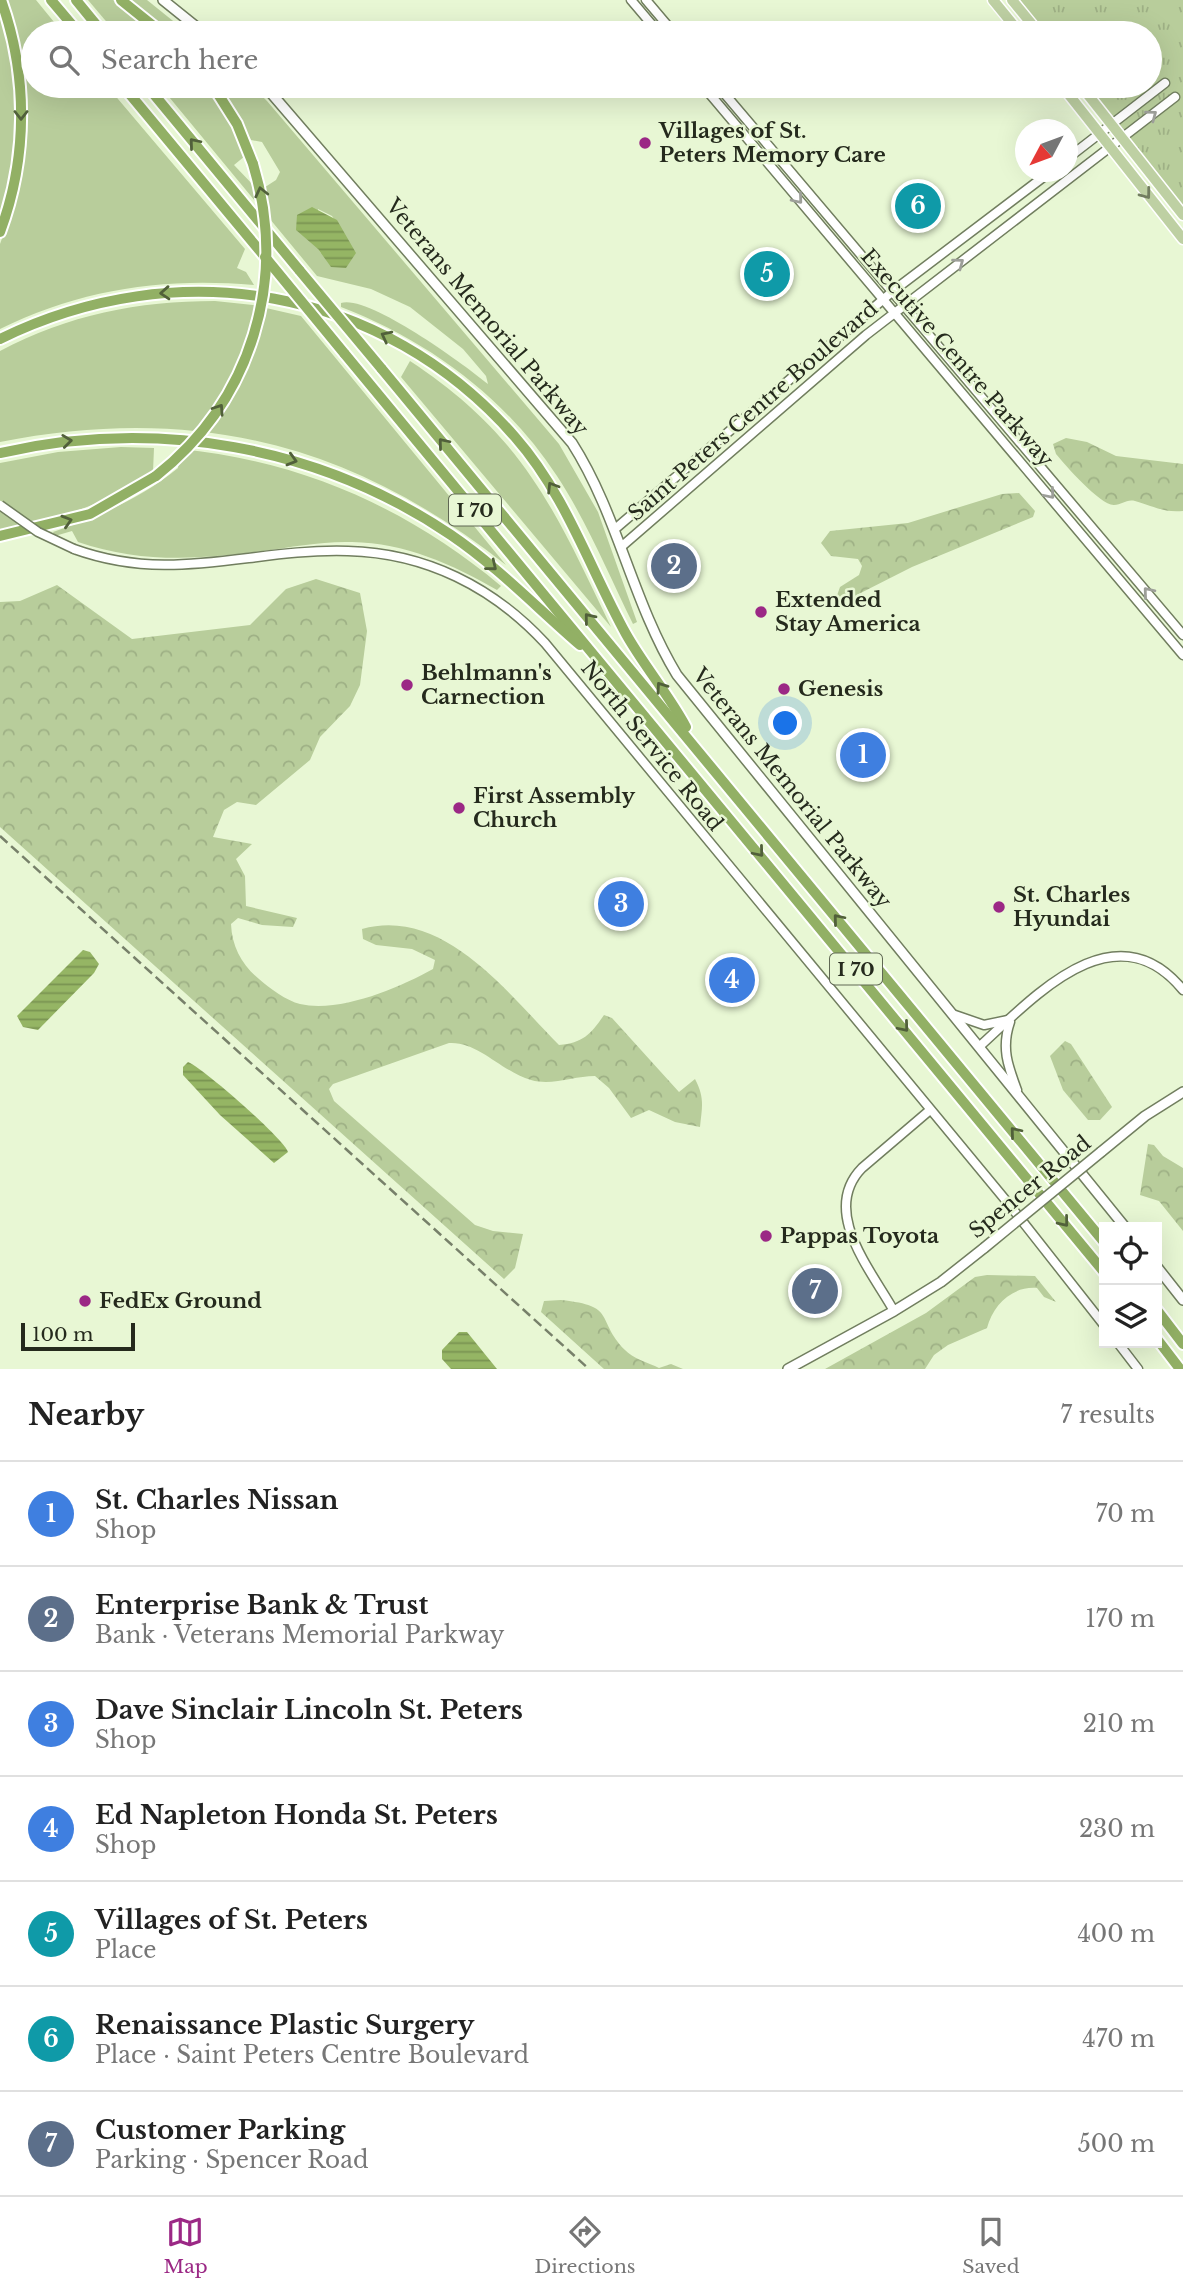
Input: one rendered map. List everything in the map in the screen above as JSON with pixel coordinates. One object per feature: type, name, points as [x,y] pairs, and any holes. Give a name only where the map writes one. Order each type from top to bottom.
[{"type":"highway","points":[[0,232],[17,169],[21,107],[16,51],[1,0]]},
{"type":"highway","points":[[51,0],[69,21]]},
{"type":"highway","points":[[76,0],[93,21]]},
{"type":"highway","points":[[121,0],[147,21]]},
{"type":"highway","name":"I 70","points":[[132,98],[1099,1266]]},
{"type":"highway","name":"I 70","points":[[157,98],[1099,1236]]},
{"type":"highway","points":[[0,536],[90,514],[156,477],[186,450],[213,418],[236,380],[254,339],[263,300],[267,253],[266,218],[253,164],[237,124],[221,98]]},
{"type":"highway","points":[[0,340],[86,305],[135,295],[191,291],[246,294],[308,306],[342,316],[400,344],[467,390],[530,455],[566,511],[627,637],[675,706],[695,745]]},
{"type":"highway","points":[[0,453],[77,440],[162,438],[247,448],[326,471],[378,493],[452,536],[496,569],[606,668]]},
{"type":"highway","points":[[1162,1316],[1183,1343]]},
{"type":"highway","points":[[1162,1346],[1177,1365]]},
{"type":"main road","points":[[163,0],[189,21]]},
{"type":"main road","points":[[993,0],[1010,21]]},
{"type":"main road","points":[[1012,0],[1029,21]]},
{"type":"main road","name":"Veterans Memorial Parkway","points":[[275,98],[555,421],[588,469],[615,529],[646,618],[677,675],[1017,1090],[1121,1222]]},
{"type":"main road","points":[[1072,98],[1183,239]]},
{"type":"main road","points":[[1091,98],[1183,215]]},
{"type":"main road","name":"Spencer Road","points":[[788,1369],[941,1282],[1101,1152],[1180,1092]]},
{"type":"main road","points":[[1162,1273],[1183,1300]]},
{"type":"street","points":[[631,0],[649,21]]},
{"type":"street","points":[[646,0],[664,21]]},
{"type":"street","name":"Saint Peters Centre Boulevard","points":[[621,547],[894,312],[1175,97]]},
{"type":"street","name":"Executive Centre Parkway","points":[[713,98],[1183,655]]},
{"type":"street","name":"Executive Centre Parkway","points":[[728,98],[1183,635]]},
{"type":"street","points":[[1078,150],[1146,98]]},
{"type":"street","name":"Saint Peters Centre Boulevard","points":[[615,529],[893,290],[1037,182]]},
{"type":"street","name":"North Service Road","points":[[0,505],[38,532],[74,549],[128,564],[176,567],[309,553],[374,552],[422,562],[494,597],[545,643],[1099,1319]]},
{"type":"street","points":[[981,1046],[1065,972],[1098,958],[1128,957],[1143,961],[1159,969],[1183,990]]},
{"type":"street","points":[[955,1015],[984,1025],[1011,1020]]},
{"type":"street","points":[[1011,1020],[1004,1040],[1005,1052],[1017,1090]]},
{"type":"street","points":[[894,1311],[847,1224],[845,1196],[857,1173],[930,1110]]},
{"type":"street","points":[[1122,1348],[1138,1369]]},
{"type":"green space","points":[[6,0],[36,0],[53,21],[21,21],[21,65]]},
{"type":"green space","points":[[88,0],[113,0],[140,21],[106,21]]},
{"type":"green space","points":[[129,0],[147,0],[173,21],[156,21]]},
{"type":"green space","points":[[1019,0],[1183,0],[1183,209],[1097,98],[1162,98],[1162,21],[1036,21]]},
{"type":"green space","points":[[0,14],[11,64],[15,141],[0,217]]},
{"type":"green space","points":[[25,98],[117,98],[245,249],[237,268],[246,272],[254,285],[188,283],[124,289],[61,304],[0,329],[0,244],[16,199],[27,131]]},
{"type":"green space","points":[[170,98],[214,98],[245,156],[234,165],[259,191],[276,180],[280,172],[262,142],[251,140],[226,98],[264,98],[267,101],[559,444],[598,512],[637,622],[633,624],[588,530],[557,476],[514,421],[489,397],[434,355],[405,337],[341,307],[341,303],[354,303],[372,309],[416,333],[488,384],[486,376],[463,349],[410,307],[371,289],[317,276]],"holes":[[[318,209],[332,216],[345,236],[321,253],[318,249]]]},
{"type":"green space","points":[[215,301],[253,305],[301,316],[506,565],[448,523],[389,489],[329,462],[268,444],[204,432],[139,428],[71,431],[0,442],[0,351],[51,328],[104,312],[158,304]]},
{"type":"green space","points":[[410,361],[449,389],[509,447],[553,511],[611,627],[401,377]]},
{"type":"green space","points":[[1066,438],[1087,442],[1116,456],[1183,464],[1183,511],[1164,510],[1132,501],[1108,504],[1084,484],[1056,454],[1053,444]]},
{"type":"green space","points":[[121,447],[154,448],[153,472],[114,495],[80,510],[0,531],[0,463],[58,452]]},
{"type":"green space","points":[[180,449],[268,464],[351,493],[429,533],[501,586],[497,590],[428,557],[372,543],[330,542],[238,554],[169,558],[101,549],[78,542],[72,531],[55,536],[53,532],[118,506],[164,479],[178,468]]},
{"type":"green space","points":[[1019,493],[1035,511],[1033,517],[912,567],[833,607],[840,587],[859,575],[862,566],[858,559],[831,556],[821,543],[830,531],[908,523],[1002,494]]},
{"type":"green space","points":[[316,579],[360,593],[367,631],[360,685],[350,706],[320,737],[310,760],[256,805],[237,802],[224,810],[213,837],[252,844],[236,859],[245,876],[246,906],[297,918],[293,927],[262,925],[238,918],[231,924],[236,948],[248,968],[273,990],[300,1004],[316,1006],[351,1002],[387,991],[433,969],[435,960],[412,949],[376,945],[363,939],[362,929],[392,925],[420,930],[447,942],[472,960],[496,980],[559,1045],[586,1036],[604,1015],[612,1018],[679,1092],[695,1079],[700,1092],[700,1127],[675,1122],[649,1110],[631,1118],[609,1088],[595,1076],[539,1082],[510,1071],[470,1047],[449,1043],[333,1084],[329,1089],[334,1101],[475,1225],[493,1231],[523,1234],[515,1268],[504,1279],[0,827],[0,602],[20,601],[57,585],[132,639],[250,625],[286,589]]},
{"type":"green space","points":[[1065,1041],[1071,1044],[1112,1107],[1100,1120],[1088,1120],[1063,1090],[1050,1056]]},
{"type":"green space","points":[[1148,1144],[1154,1145],[1163,1156],[1183,1168],[1183,1231],[1159,1201],[1140,1195]]},
{"type":"green space","points":[[1035,1276],[1056,1302],[1044,1297],[1037,1288],[1019,1290],[999,1305],[987,1328],[948,1345],[934,1355],[925,1369],[825,1369],[926,1313],[975,1277]]},
{"type":"green space","points":[[561,1300],[598,1310],[616,1339],[632,1355],[659,1368],[671,1364],[683,1369],[604,1369],[541,1312],[544,1301]]},
{"type":"shaded area","points":[[312,207],[337,220],[356,253],[346,268],[331,267],[318,249],[296,230],[297,215]]},
{"type":"shaded area","points":[[83,950],[90,952],[99,964],[94,973],[38,1030],[23,1027],[17,1016]]},
{"type":"shaded area","points":[[188,1062],[242,1104],[288,1152],[274,1163],[220,1115],[183,1075],[183,1067]]},
{"type":"shaded area","points":[[459,1332],[467,1332],[497,1369],[451,1369],[442,1359],[442,1350]]},
{"type":"railway","points":[[0,836],[589,1369]]},
{"type":"place","name":"Villages of St. Peters Memory Care","points":[[645,143]]},
{"type":"place","name":"Renaissance Plastic Surgery","points":[[918,206]]},
{"type":"place","name":"Villages of St. Peters","points":[[767,274]]},
{"type":"place","name":"Enterprise Bank & Trust","points":[[674,566]]},
{"type":"place","name":"Extended Stay America","points":[[761,612]]},
{"type":"place","name":"Behlmann's Carnection","points":[[407,685]]},
{"type":"place","name":"Genesis","points":[[784,689]]},
{"type":"place","name":"St. Charles Nissan","points":[[863,755]]},
{"type":"place","name":"First Assembly Church","points":[[459,808]]},
{"type":"place","name":"Dave Sinclair Lincoln St. Peters","points":[[621,904]]},
{"type":"place","name":"St. Charles Hyundai","points":[[999,907]]},
{"type":"place","name":"Ed Napleton Honda St. Peters","points":[[732,980]]},
{"type":"place","name":"Pappas Toyota","points":[[766,1236]]},
{"type":"place","name":"Customer Parking","points":[[815,1291]]},
{"type":"place","name":"FedEx Ground","points":[[85,1301]]}]
